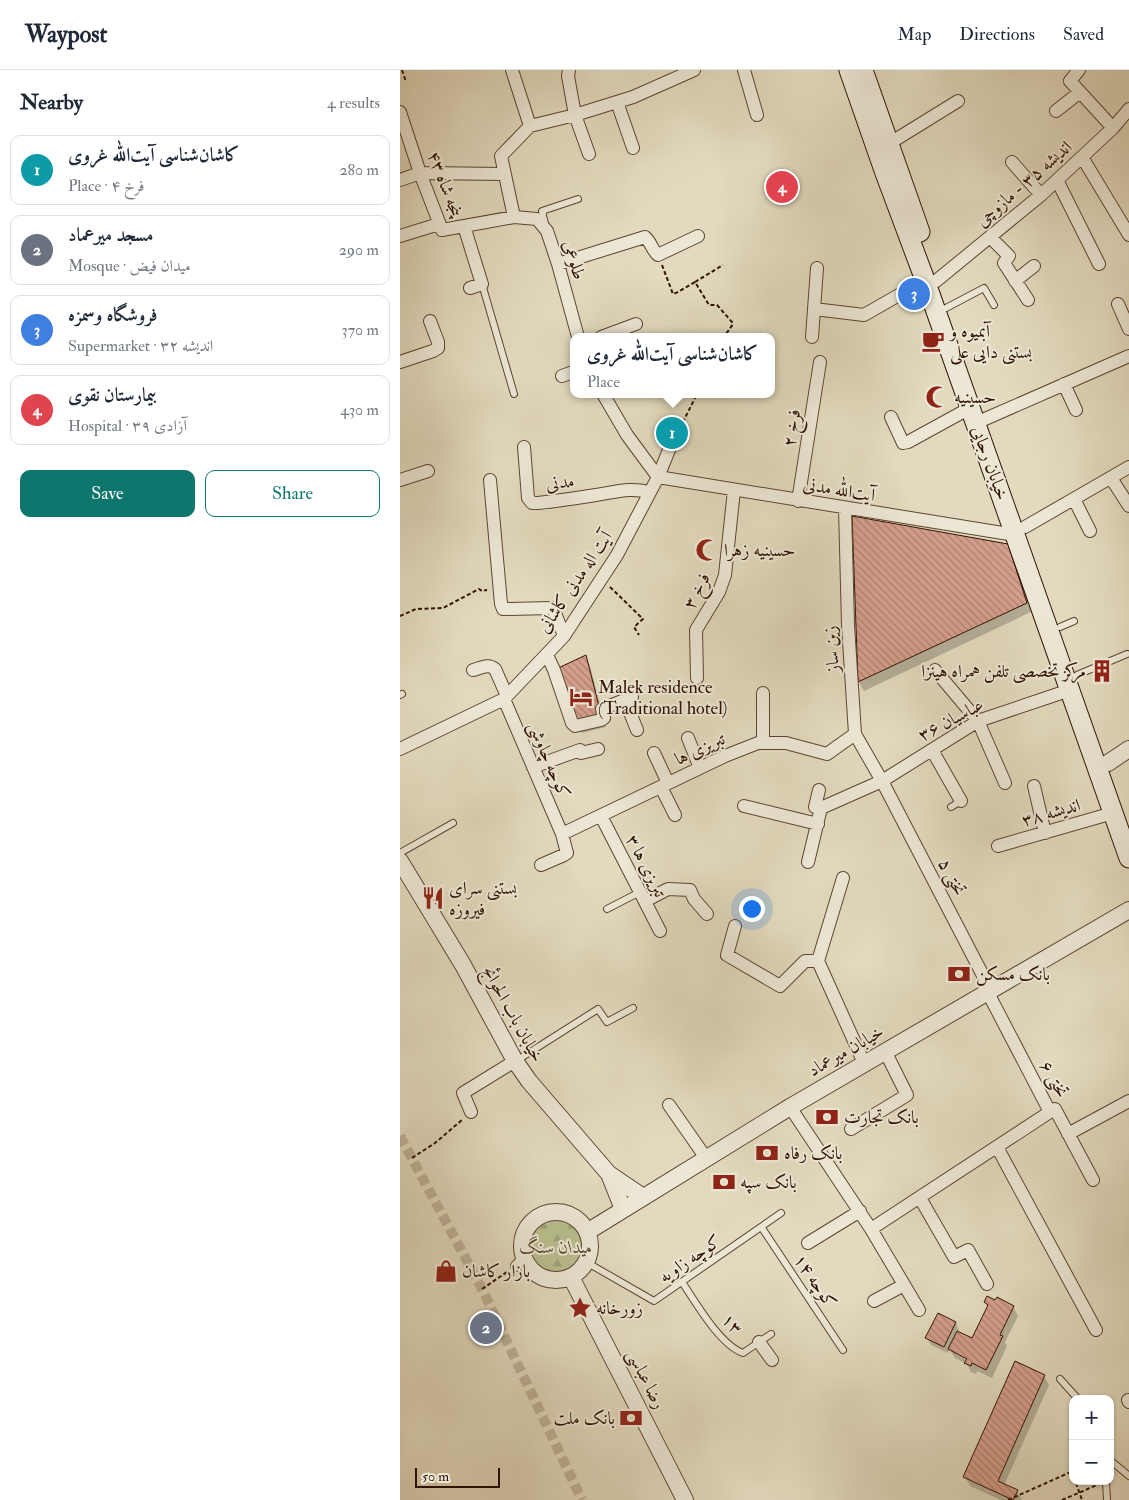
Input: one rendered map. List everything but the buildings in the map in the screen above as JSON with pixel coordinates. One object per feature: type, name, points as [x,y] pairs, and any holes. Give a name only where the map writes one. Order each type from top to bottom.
[{"type":"main road","name":"خیابان رجایی","points":[[849,70],[892,171],[1121,818]]},
{"type":"main road","name":"خیابان رجایی","points":[[863,70],[890,143],[892,171]]},
{"type":"main road","name":"خیابان رجایی","points":[[931,280],[946,308],[978,413]]},
{"type":"main road","name":"خیابان رجایی","points":[[1020,531],[1067,624],[1074,683],[1108,762],[1129,858]]},
{"type":"street","points":[[512,70],[530,126]]},
{"type":"street","points":[[569,70],[568,76],[575,115],[588,154]]},
{"type":"street","points":[[514,217],[501,156],[530,126],[575,115],[632,97],[694,70]]},
{"type":"street","points":[[744,70],[757,115]]},
{"type":"street","points":[[1079,70],[1070,81],[1113,128]]},
{"type":"street","points":[[1056,112],[1080,92]]},
{"type":"street","points":[[890,143],[958,101]]},
{"type":"street","points":[[617,102],[632,148]]},
{"type":"street","name":"اندیشه ۳۵ - مازوچی","points":[[814,309],[864,315],[931,280],[990,237],[1040,195],[1113,128],[1129,108]]},
{"type":"street","name":"پنجه شاه ۴۳","points":[[400,112],[440,228],[444,230],[514,217]]},
{"type":"street","points":[[1082,157],[1129,235]]},
{"type":"street","points":[[1012,162],[1040,195]]},
{"type":"street","points":[[400,180],[420,173],[505,174]]},
{"type":"street","points":[[1057,180],[1099,264]]},
{"type":"street","name":"طلوعی","points":[[514,217],[537,219],[547,231],[577,333]]},
{"type":"street","points":[[400,236],[439,224]]},
{"type":"street","points":[[464,226],[476,286]]},
{"type":"street","points":[[558,264],[645,237],[658,255],[698,236]]},
{"type":"street","points":[[990,237],[1009,256],[1004,263],[1028,300]]},
{"type":"street","points":[[1015,281],[1034,266]]},
{"type":"street","points":[[812,337],[817,268]]},
{"type":"street","points":[[1118,304],[1129,329]]},
{"type":"street","points":[[400,362],[438,348],[438,342],[430,321]]},
{"type":"street","points":[[612,333],[636,324]]},
{"type":"street","points":[[891,417],[904,442],[908,442],[978,413],[1064,384],[1129,356]]},
{"type":"street","name":"فرخ ۲","points":[[798,501],[820,362]]},
{"type":"street","points":[[1064,384],[1076,410]]},
{"type":"street","points":[[606,398],[627,435],[658,477]]},
{"type":"street","name":"آیت اله مدنی کاشانی","points":[[400,750],[506,697],[564,636],[617,555],[658,477],[671,445]]},
{"type":"street","name":"مدنی","points":[[524,447],[528,498],[532,503],[598,495],[623,489],[638,489],[650,492]]},
{"type":"street","points":[[1020,531],[1129,467]]},
{"type":"street","points":[[400,480],[428,471]]},
{"type":"street","name":"آیت‌الله مدنی","points":[[658,477],[798,501],[1020,531]]},
{"type":"street","points":[[1111,478],[1129,506]]},
{"type":"street","points":[[490,480],[503,609],[553,608],[564,636]]},
{"type":"street","name":"فرخ ۳","points":[[697,678],[696,630],[719,592],[725,575],[734,490]]},
{"type":"street","points":[[1074,499],[1090,531]]},
{"type":"street","name":"زین ساز","points":[[845,508],[848,625],[855,734],[882,781]]},
{"type":"street","points":[[547,655],[560,667],[572,723],[575,726],[601,720],[604,718],[602,709],[628,698],[637,730]]},
{"type":"street","name":"کوچه چاوشی","points":[[473,670],[487,666],[492,666],[495,669],[562,834]]},
{"type":"street","points":[[936,670],[978,722],[1006,783]]},
{"type":"street","name":"عباسیان ۳۶","points":[[821,808],[882,781],[978,722],[1074,683]]},
{"type":"street","points":[[763,693],[763,743]]},
{"type":"street","name":"تبریزی ها","points":[[562,834],[725,756],[758,743],[786,743],[826,754],[855,734]]},
{"type":"street","points":[[688,738],[700,768]]},
{"type":"street","points":[[1108,762],[1129,748]]},
{"type":"street","points":[[534,767],[580,750],[581,753],[598,749]]},
{"type":"street","points":[[932,750],[956,804]]},
{"type":"street","points":[[654,753],[675,815]]},
{"type":"street","name":"تختی ۵","points":[[882,781],[989,990]]},
{"type":"street","points":[[1034,786],[1045,832]]},
{"type":"street","points":[[808,862],[821,808],[815,807],[819,790]]},
{"type":"street","points":[[744,806],[818,824]]},
{"type":"street","name":"تبریزی ها ۳","points":[[601,816],[660,931]]},
{"type":"street","name":"اندیشه ۳۸","points":[[998,846],[1045,832],[1121,818]]},
{"type":"street","points":[[541,865],[567,853],[562,834]]},
{"type":"street","name":"خیابان باب الحوائج","points":[[400,861],[463,965],[515,1061],[529,1081],[609,1174]]},
{"type":"street","points":[[843,878],[818,961],[864,1063]]},
{"type":"street","points":[[642,896],[668,889],[690,890],[694,899],[707,914]]},
{"type":"street","name":"خیابان میرعماد","points":[[587,1232],[864,1063],[1129,910]]},
{"type":"street","points":[[735,926],[727,955],[780,986],[805,961],[818,961]]},
{"type":"street","name":"تختی ۶","points":[[989,990],[1050,1112],[1055,1109],[1093,1180]]},
{"type":"street","points":[[850,1129],[907,1095],[885,1051]]},
{"type":"street","points":[[472,1112],[463,1093],[515,1061]]},
{"type":"street","points":[[1068,1134],[1129,1101]]},
{"type":"street","points":[[669,1106],[706,1158]]},
{"type":"street","points":[[790,1107],[872,1229],[919,1310]]},
{"type":"street","points":[[872,1229],[1050,1112]]},
{"type":"street","points":[[997,1147],[1096,1330]]},
{"type":"street","points":[[609,1174],[644,1197]]},
{"type":"street","points":[[609,1174],[623,1209]]},
{"type":"street","points":[[920,1198],[954,1256],[968,1250],[987,1284]]},
{"type":"street","points":[[808,1244],[860,1211]]},
{"type":"street","points":[[548,1213],[560,1213],[571,1216],[580,1222],[587,1232],[590,1247],[586,1262],[580,1271],[560,1280],[549,1280],[538,1276],[520,1262],[524,1236],[529,1226],[538,1218],[548,1213]]},
{"type":"street","name":"رضا عباسی","points":[[570,1277],[685,1500]]},
{"type":"street","points":[[874,1301],[904,1285]]},
{"type":"street","points":[[760,1342],[772,1360]]},
{"type":"lane","points":[[547,231],[542,211],[578,199]]},
{"type":"lane","points":[[476,286],[514,394]]},
{"type":"lane","points":[[946,308],[984,288],[994,306]]},
{"type":"lane","points":[[1074,683],[1127,654]]},
{"type":"lane","points":[[400,853],[453,823]]},
{"type":"lane","points":[[606,909],[642,896]]},
{"type":"lane","points":[[515,1061],[598,1009],[607,1022],[633,1008]]},
{"type":"lane","name":"کوچه زاویه","points":[[586,1262],[654,1301],[762,1228],[781,1213]]},
{"type":"lane","name":"کوچه ۱۴","points":[[762,1228],[844,1350]]},
{"type":"lane","name":"۱۳","points":[[682,1282],[722,1339],[734,1350],[743,1353],[771,1334]]},
{"type":"lane","points":[[1060,1379],[1074,1395]]},
{"type":"lane","points":[[1114,1463],[1129,1476]]},
{"type":"lane","points":[[1106,1485],[1107,1500]]},
{"type":"path","points":[[402,70],[406,82]]},
{"type":"path","points":[[658,255],[673,294],[676,294],[722,265]]},
{"type":"path","points":[[695,282],[709,305],[717,306],[732,322],[732,327],[727,333]]},
{"type":"path","points":[[671,445],[696,398]]},
{"type":"path","points":[[601,579],[643,619],[634,627],[639,635]]},
{"type":"path","points":[[400,616],[416,609],[443,608],[480,589],[482,591],[500,587]]},
{"type":"path","points":[[412,1158],[436,1143],[472,1112]]},
{"type":"path","points":[[482,1289],[520,1262]]},
{"type":"path","points":[[1008,1500],[1069,1472]]},
{"type":"path","points":[[1077,1485],[1082,1500]]},
{"type":"path","points":[[1062,1500],[1097,1485]]},
{"type":"green space","name":"میدان سنگ","points":[[551,1220],[561,1220],[571,1224],[579,1232],[583,1247],[579,1262],[571,1270],[561,1274],[551,1274],[541,1270],[533,1262],[529,1252],[529,1242],[533,1232],[541,1224]]},
{"type":"tunnel","points":[[400,1136],[482,1289],[582,1500]]},
{"type":"place","name":"بیمارستان نقوی","points":[[782,187]]},
{"type":"place","name":"فروشگاه وسمزه","points":[[914,294]]},
{"type":"place","name":"آبمیوه و بستنی دایی علی","points":[[933,341]]},
{"type":"place","name":"حسینیه","points":[[937,397]]},
{"type":"place","name":"کاشان‌شناسی آیت‌الله غروی","points":[[672,433]]},
{"type":"place","name":"حسینیه زهرا","points":[[707,550]]},
{"type":"place","name":"مرکز تخصصی تلفن همراه هینزا","points":[[1102,671]]},
{"type":"place","name":"Malek residence (Traditional hotel)","points":[[581,697]]},
{"type":"place","name":"بستنی سرای فیروزه","points":[[433,898]]},
{"type":"place","name":"بانک مسکن","points":[[959,974]]},
{"type":"place","name":"بانک تجارت","points":[[827,1117]]},
{"type":"place","name":"بانک رفاه","points":[[767,1153]]},
{"type":"place","name":"بانک سپه","points":[[724,1182]]},
{"type":"place","name":"بازار کاشان","points":[[446,1271]]},
{"type":"place","name":"زورخانه","points":[[580,1308]]},
{"type":"place","name":"مسجد میرعماد","points":[[486,1328]]},
{"type":"place","name":"بانک ملت","points":[[631,1418]]}]
